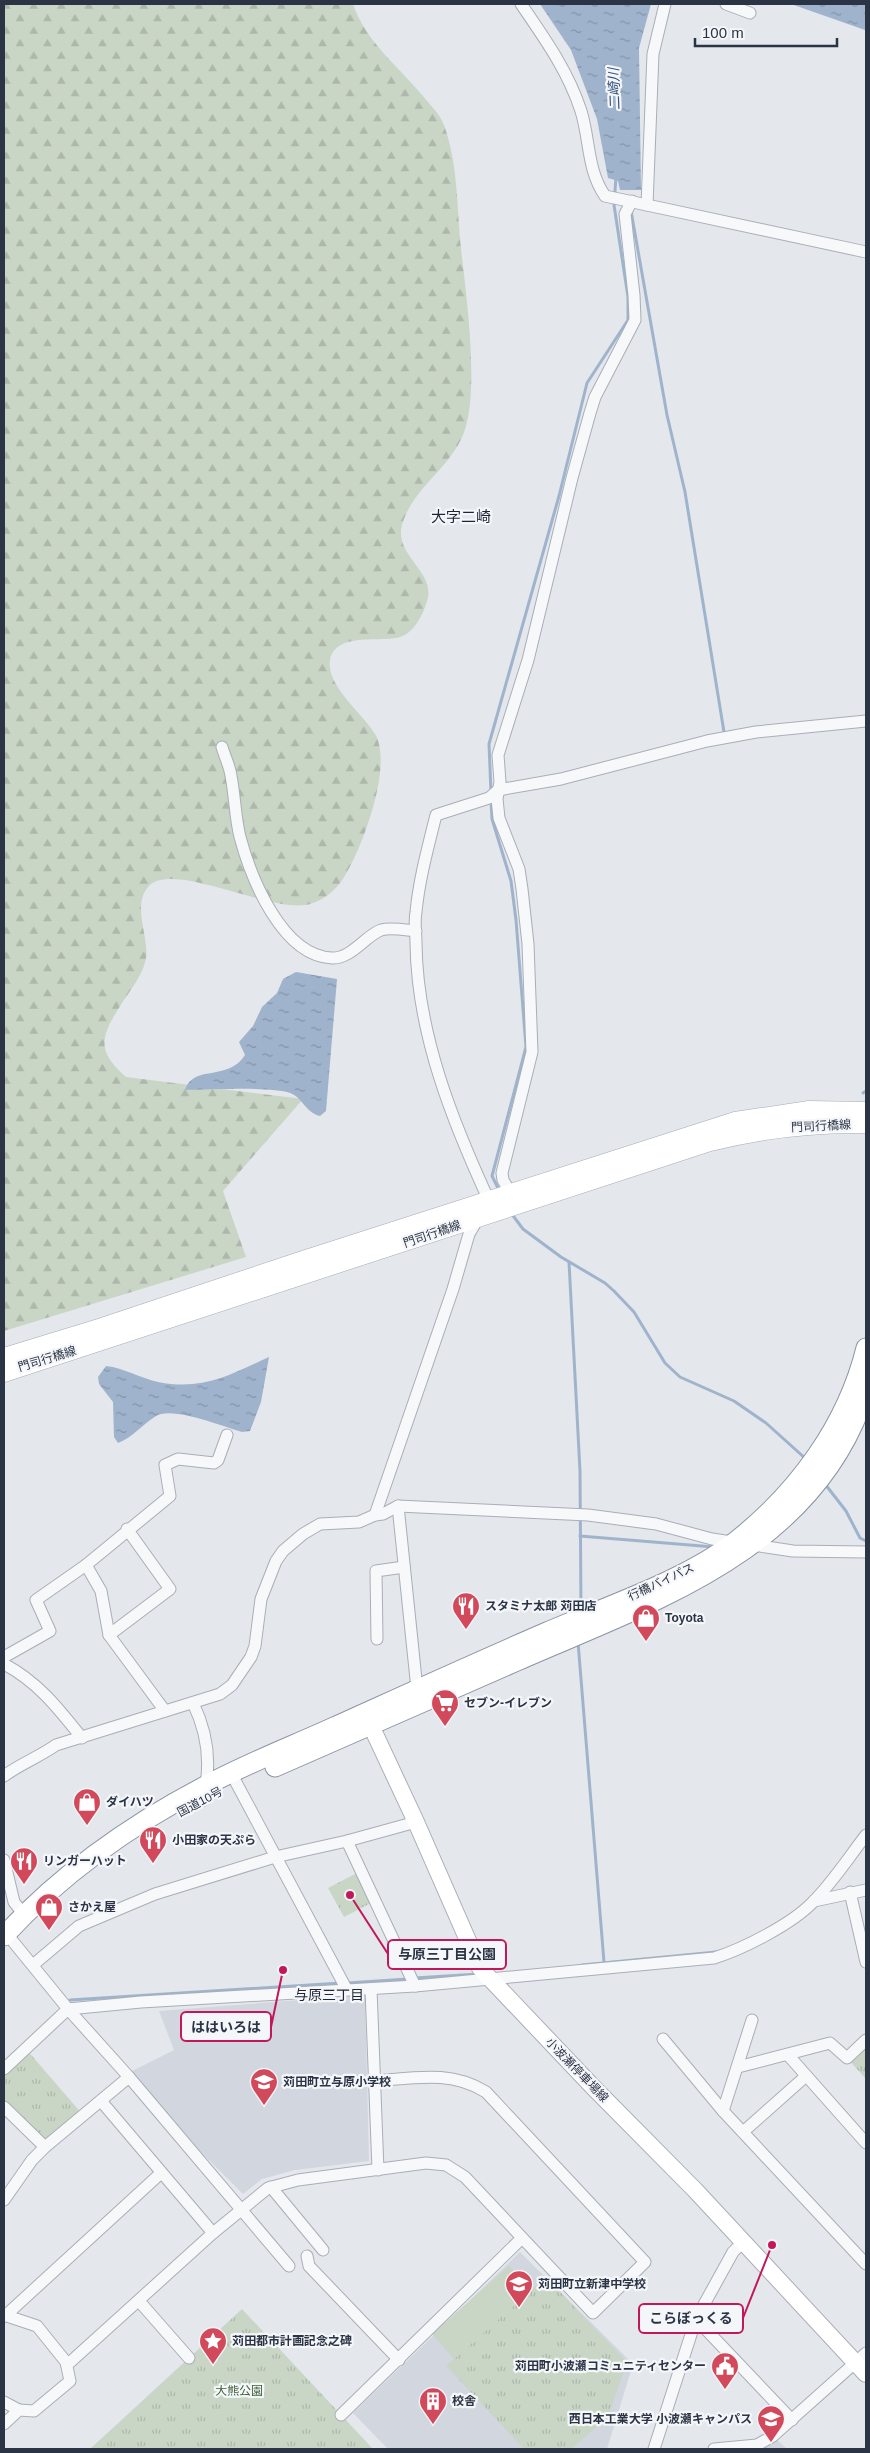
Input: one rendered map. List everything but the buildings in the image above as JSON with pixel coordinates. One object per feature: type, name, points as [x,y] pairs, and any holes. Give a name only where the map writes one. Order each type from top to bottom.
[{"type":"highway","name":"行橋バイパス","points":[[368,1719],[417,1689],[679,1575],[735,1542],[773,1509],[798,1480],[839,1422],[866,1348]]},
{"type":"highway","name":"行橋バイパス","points":[[368,1719],[684,1588],[753,1545],[794,1510],[818,1481],[852,1426],[866,1391]]},
{"type":"highway","name":"国道10号","points":[[7,1940],[24,1915],[45,1895],[126,1832],[234,1778],[368,1719]]},
{"type":"highway","name":"国道10号","points":[[7,1940],[75,1880],[204,1793]]},
{"type":"main road","name":"門司行橋線","points":[[4,1372],[487,1210],[735,1121],[809,1110],[866,1111]]},
{"type":"main road","name":"門司行橋線","points":[[514,1200],[710,1142],[754,1131],[812,1124],[866,1124]]},
{"type":"main road","name":"門司行橋線","points":[[4,1356],[487,1210]]},
{"type":"main road","name":"小波瀬停車場線","points":[[368,1719],[416,1822],[473,1954],[491,1980],[743,2242],[863,2363]]},
{"type":"street","points":[[521,4],[558,57],[570,81],[582,114],[595,182],[605,196],[866,252]]},
{"type":"street","points":[[647,204],[653,54],[665,4]]},
{"type":"street","points":[[726,4],[750,13]]},
{"type":"street","points":[[514,1200],[503,1180],[502,1173],[532,1052],[533,1028],[519,869],[499,818],[497,799],[500,782],[498,755],[528,660],[595,397],[635,320],[625,214],[632,201]]},
{"type":"street","points":[[375,1515],[417,1387],[447,1306],[469,1234],[487,1210],[431,1044],[416,970],[415,913],[436,815],[489,798],[498,790],[561,779],[707,741],[756,732],[866,721]]},
{"type":"street","points":[[222,747],[231,776],[240,835],[246,857],[273,915],[297,943],[322,957],[335,959],[350,952],[377,932],[385,929],[416,930]]},
{"type":"street","points":[[4,1656],[50,1631],[36,1600],[86,1564],[170,1496],[164,1469],[169,1462],[178,1459],[214,1463],[218,1460],[227,1435]]},
{"type":"street","points":[[398,1506],[417,1689]]},
{"type":"street","points":[[4,1776],[15,1768],[36,1759],[56,1745],[193,1704],[220,1694],[232,1685],[251,1657],[255,1646],[261,1599],[276,1561],[283,1551],[303,1534],[320,1524],[359,1522],[375,1515],[383,1514],[398,1506],[588,1515],[656,1524],[712,1539],[793,1551],[866,1552]]},
{"type":"street","points":[[109,1635],[170,1589],[127,1529]]},
{"type":"street","points":[[86,1564],[101,1591],[109,1635],[165,1711]]},
{"type":"street","points":[[376,1639],[376,1571],[404,1567]]},
{"type":"street","points":[[4,1664],[26,1676],[36,1685],[82,1738]]},
{"type":"street","points":[[193,1704],[204,1730],[204,1793]]},
{"type":"street","points":[[234,1778],[347,1990]]},
{"type":"street","points":[[33,1965],[79,1926],[155,1894],[275,1857],[347,1841],[416,1822]]},
{"type":"street","points":[[4,2069],[68,2009],[141,2002],[491,1980],[714,1958],[735,1952],[798,1915],[814,1901],[866,1835]]},
{"type":"street","points":[[347,1841],[415,1986]]},
{"type":"street","points":[[4,1860],[14,1902],[24,1915]]},
{"type":"street","points":[[814,1901],[866,1890]]},
{"type":"street","points":[[850,1892],[866,1962]]},
{"type":"street","points":[[7,1940],[33,1965],[68,2009],[130,2077],[289,2266]]},
{"type":"street","points":[[371,1989],[378,2170]]},
{"type":"street","points":[[723,2111],[752,2020]]},
{"type":"street","points":[[663,2039],[723,2111],[866,2264]]},
{"type":"street","points":[[738,2067],[830,2043],[846,2058],[866,2040]]},
{"type":"street","points":[[788,2055],[866,2143]]},
{"type":"street","points":[[67,2365],[242,2209],[271,2187],[298,2180],[426,2163],[446,2164],[465,2178],[593,2312],[645,2262],[486,2092],[471,2082],[447,2076],[374,2081]]},
{"type":"street","points":[[743,2132],[806,2076]]},
{"type":"street","points":[[4,2200],[32,2160],[45,2147],[130,2077]]},
{"type":"street","points":[[100,2102],[213,2233]]},
{"type":"street","points":[[4,2107],[45,2147]]},
{"type":"street","points":[[5,2316],[161,2173]]},
{"type":"street","points":[[271,2187],[323,2250]]},
{"type":"street","points":[[341,2415],[522,2238]]},
{"type":"street","points":[[654,2449],[696,2319],[733,2252],[743,2242]]},
{"type":"street","points":[[307,2256],[309,2266],[399,2360]]},
{"type":"street","points":[[139,2301],[189,2358]]},
{"type":"street","points":[[4,2402],[19,2410],[34,2411],[70,2381],[67,2365],[37,2326],[5,2316]]},
{"type":"street","points":[[696,2319],[792,2420]]},
{"type":"street","points":[[714,2449],[757,2445],[774,2436],[863,2363]]},
{"type":"street","points":[[4,2424],[19,2410]]},
{"type":"shaded area","name":"苅田町立与原小学校","points":[[365,1995],[369,2161],[295,2170],[262,2179],[243,2194],[189,2140],[132,2071],[174,2050],[159,2011]]},
{"type":"shaded area","name":"苅田町立新津中学校","points":[[520,2252],[633,2364],[607,2449],[388,2449],[353,2413]]},
{"type":"shaded area","name":"西日本工業大学 小波瀬キャンパス","points":[[773,2436],[787,2449],[714,2449]]},
{"type":"green space","points":[[4,4],[353,4],[359,18],[374,42],[435,110],[444,125],[452,153],[456,181],[470,339],[471,392],[468,416],[463,435],[457,447],[414,501],[402,525],[403,545],[420,570],[428,588],[428,597],[422,615],[415,626],[405,635],[392,639],[360,640],[340,645],[333,652],[330,661],[330,670],[339,689],[375,734],[380,747],[379,783],[374,803],[361,842],[347,872],[340,883],[327,896],[310,904],[294,905],[273,902],[178,879],[160,880],[148,887],[141,903],[146,958],[139,976],[115,1014],[106,1033],[105,1050],[116,1067],[126,1077],[303,1099],[223,1191],[246,1257],[4,1331]]},
{"type":"green space","points":[[357,1873],[373,1902],[344,1917],[328,1888]]},
{"type":"green space","points":[[866,2040],[866,2079],[847,2058]]},
{"type":"green space","points":[[26,2049],[83,2115],[45,2147],[4,2107],[4,2069]]},
{"type":"green space","points":[[509,2266],[531,2290],[454,2359],[432,2334]]},
{"type":"green space","points":[[546,2277],[627,2362],[608,2417],[571,2449],[524,2449],[446,2366]]},
{"type":"green space","name":"大熊公園","points":[[242,2309],[373,2449],[90,2449]]},
{"type":"water","name":"二崎川","points":[[540,4],[651,4],[639,48],[641,190],[620,190],[618,181],[608,178],[597,119],[571,50]]},
{"type":"water","points":[[791,4],[866,4],[866,30],[865,30]]},
{"type":"water","points":[[296,972],[337,979],[326,1111],[320,1116],[315,1114],[294,1095],[281,1091],[255,1089],[185,1090],[189,1082],[195,1077],[221,1071],[238,1063],[245,1055],[239,1042],[253,1026],[262,1007],[277,993],[283,979]]},
{"type":"water","points":[[269,1357],[261,1402],[250,1431],[242,1432],[185,1415],[164,1414],[156,1416],[118,1443],[114,1437],[113,1402],[99,1384],[98,1377],[106,1366],[158,1382],[189,1384],[216,1380]]},
{"type":"waterway","points":[[491,792],[489,744],[559,496],[587,383],[628,320],[628,297],[614,205],[616,177]]},
{"type":"waterway","points":[[631,211],[667,415],[685,492],[724,732]]},
{"type":"waterway","points":[[491,801],[492,819],[511,881],[526,1047],[492,1176],[499,1190]]},
{"type":"waterway","points":[[511,1213],[523,1229],[561,1257],[605,1283],[614,1291],[634,1312],[665,1363],[680,1377],[734,1401],[766,1423],[806,1459]]},
{"type":"waterway","points":[[569,1262],[580,1471],[581,1611]]},
{"type":"waterway","points":[[825,1484],[846,1511],[860,1538],[866,1541]]},
{"type":"waterway","points":[[580,1536],[714,1547]]},
{"type":"waterway","points":[[578,1642],[604,1962]]},
{"type":"waterway","points":[[582,1965],[716,1952]]},
{"type":"waterway","points":[[415,1978],[478,1974]]},
{"type":"waterway","points":[[347,1983],[408,1979]]},
{"type":"waterway","points":[[70,2000],[341,1983]]},
{"type":"place","name":"スタミナ太郎 苅田店","points":[[466,1630]]},
{"type":"place","name":"Toyota","points":[[646,1642]]},
{"type":"place","name":"セブン-イレブン","points":[[445,1727]]},
{"type":"place","name":"ダイハツ","points":[[87,1826]]},
{"type":"place","name":"小田家の天ぷら","points":[[153,1864]]},
{"type":"place","name":"リンガーハット","points":[[24,1885]]},
{"type":"place","name":"与原三丁目公園","points":[[350,1895]]},
{"type":"place","name":"さかえ屋","points":[[49,1931]]},
{"type":"place","name":"ははいろは","points":[[283,1970]]},
{"type":"place","name":"苅田町立与原小学校","points":[[264,2106]]},
{"type":"place","name":"こらぼっくる","points":[[772,2245]]},
{"type":"place","name":"苅田町立新津中学校","points":[[519,2308]]},
{"type":"place","name":"苅田都市計画記念之碑","points":[[213,2365]]},
{"type":"place","name":"苅田町小波瀬コミュニティセンター","points":[[725,2390]]},
{"type":"place","name":"校舎","points":[[433,2425]]},
{"type":"place","name":"西日本工業大学 小波瀬キャンパス","points":[[771,2443]]},
{"type":"district","name":"大字二崎","points":[[461,517]]},
{"type":"district","name":"与原三丁目","points":[[329,1995]]}]
